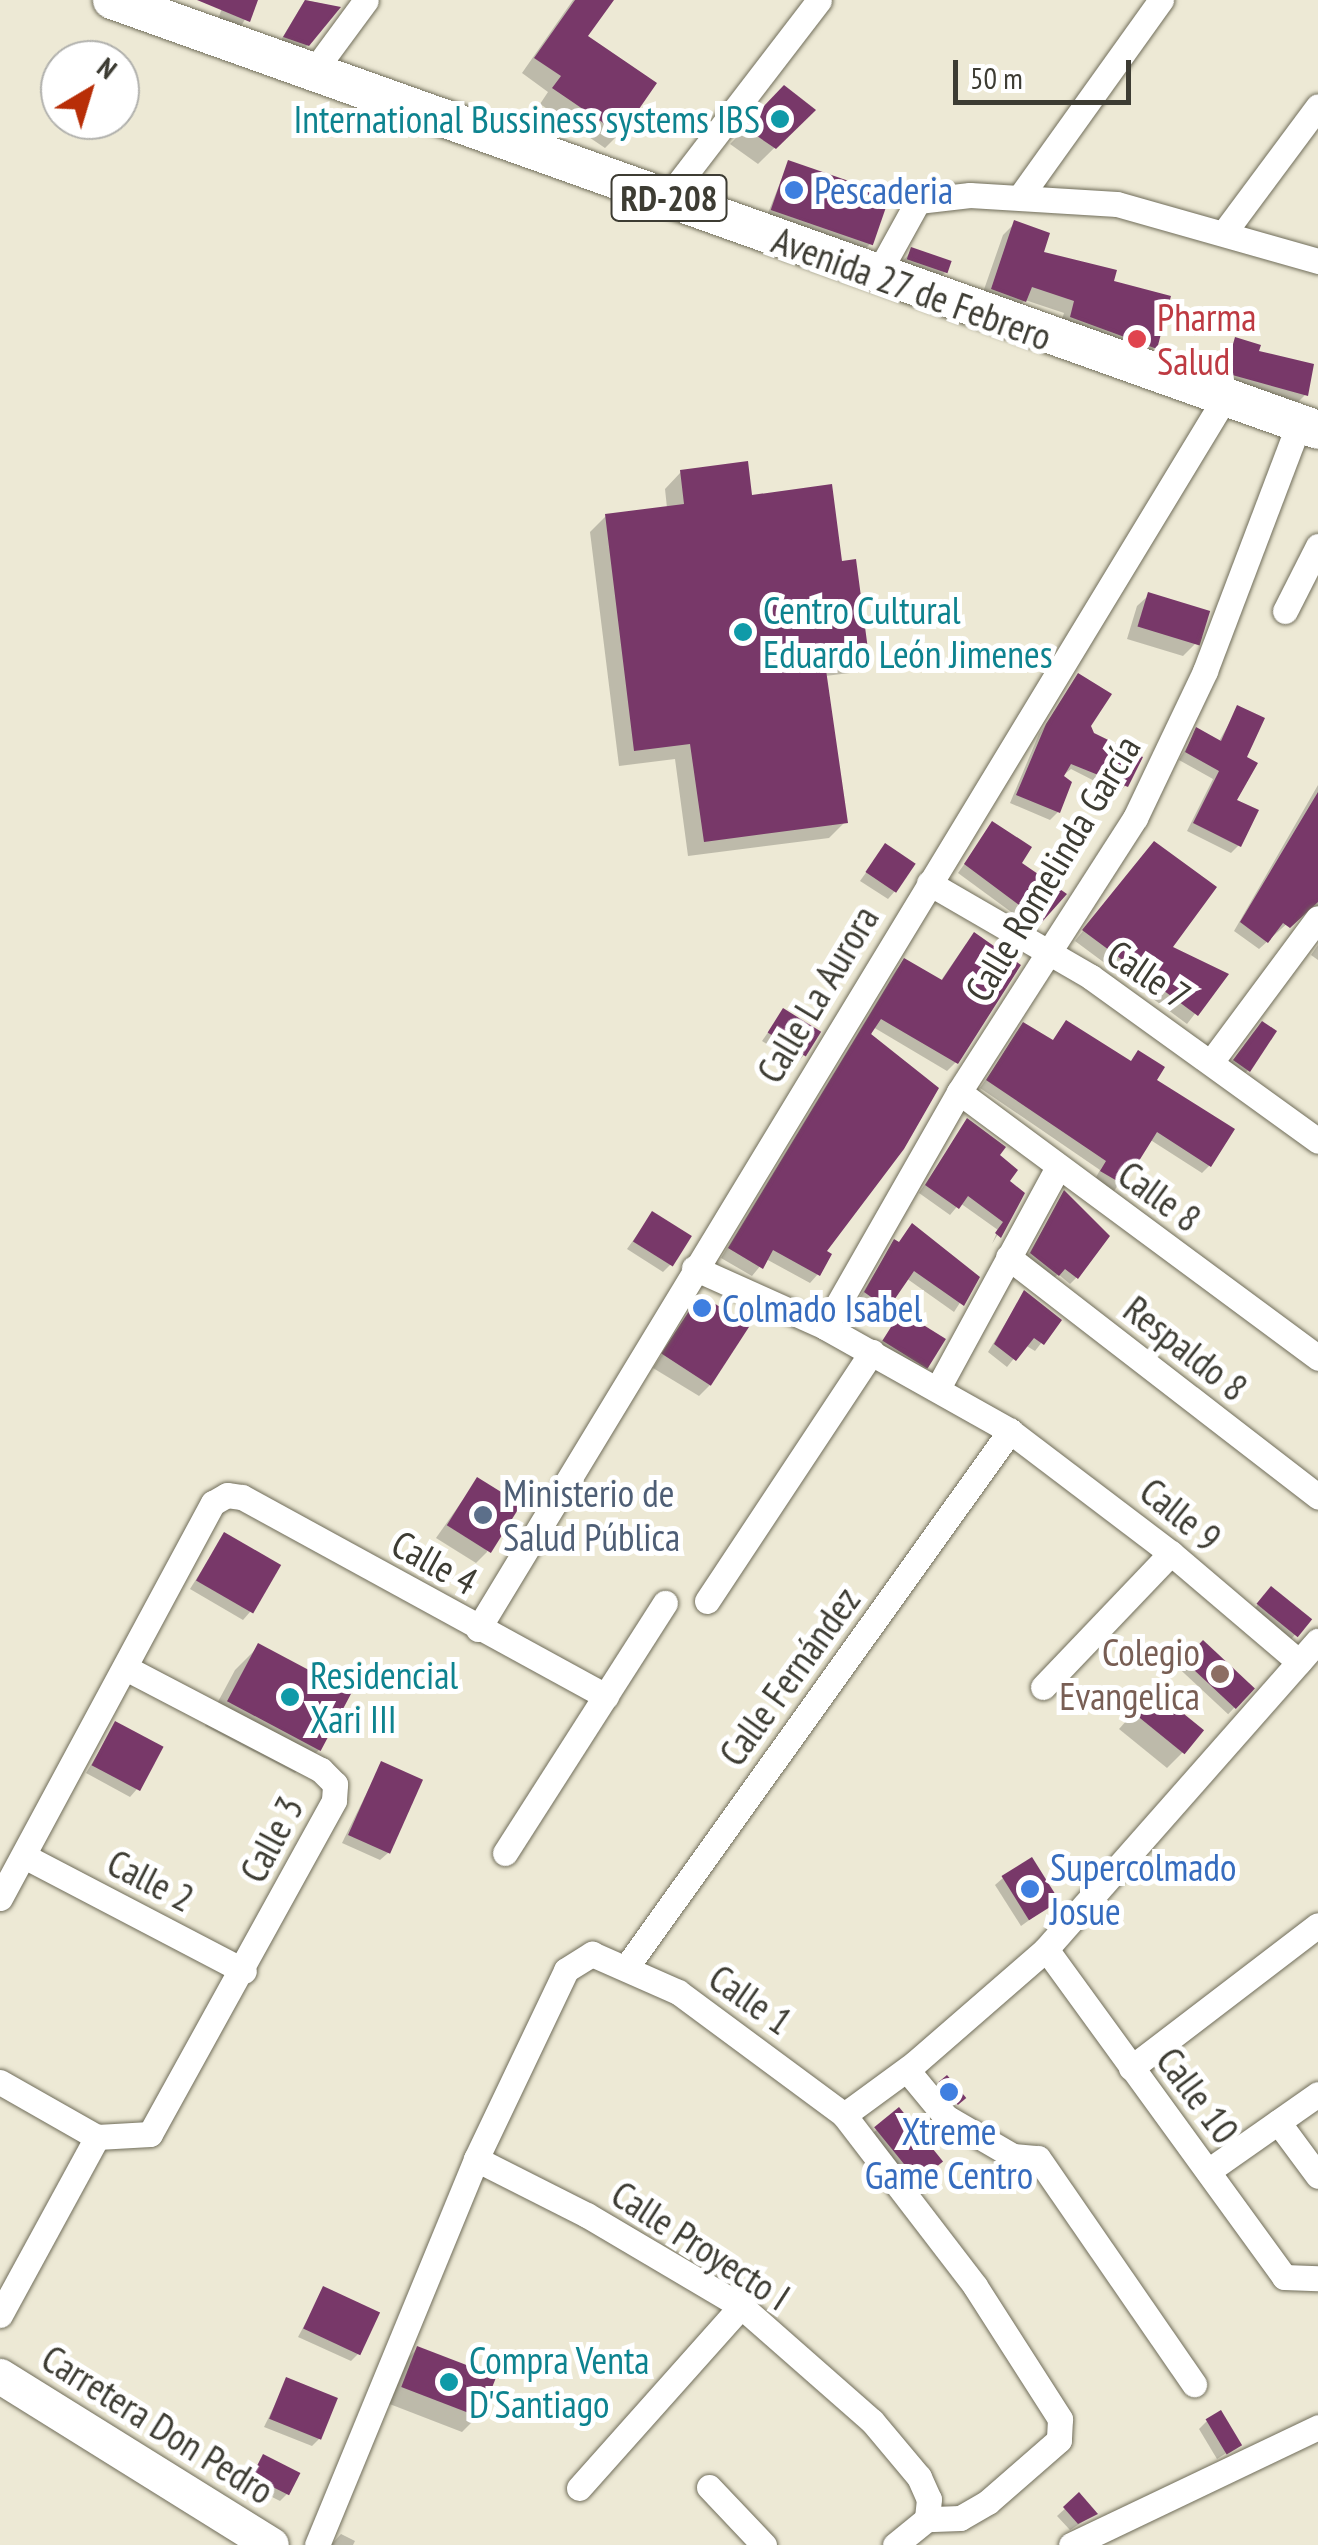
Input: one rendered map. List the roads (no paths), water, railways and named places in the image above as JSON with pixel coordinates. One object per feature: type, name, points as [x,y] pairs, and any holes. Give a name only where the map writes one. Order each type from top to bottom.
[{"type":"main road","name":"Avenida 27 de Febrero","points":[[112,0],[668,198],[876,277],[1308,428]]},
{"type":"street","points":[[313,72],[366,0]]},
{"type":"street","points":[[668,198],[819,0]]},
{"type":"street","points":[[1022,194],[1161,0]]},
{"type":"street","points":[[1226,230],[1318,106]]},
{"type":"street","points":[[876,277],[918,201],[1022,194],[1118,204],[1226,230],[1318,261]]},
{"type":"street","name":"Calle La Aurora","points":[[478,1629],[1223,401]]},
{"type":"street","name":"Calle Romelinda García","points":[[825,1328],[959,1092],[1148,795],[1308,428]]},
{"type":"street","points":[[1285,611],[1318,546]]},
{"type":"street","name":"Calle 7","points":[[929,883],[1045,952],[1316,1134]]},
{"type":"street","points":[[1211,1062],[1318,918]]},
{"type":"street","name":"Calle 8","points":[[959,1092],[1318,1358]]},
{"type":"street","points":[[694,1268],[825,1328],[938,1388],[1058,1166]]},
{"type":"street","name":"Respaldo 8","points":[[1008,1258],[1318,1497]]},
{"type":"street","points":[[708,1601],[872,1352]]},
{"type":"street","name":"Calle 9","points":[[938,1388],[1010,1430],[1171,1553],[1300,1662]]},
{"type":"street","name":"Calle Fernández","points":[[628,1965],[1010,1430]]},
{"type":"street","name":"Calle 4","points":[[126,1668],[213,1504],[227,1495],[242,1497],[606,1696]]},
{"type":"street","points":[[1043,1687],[1171,1553]]},
{"type":"street","points":[[505,1853],[665,1602]]},
{"type":"street","points":[[844,2115],[907,2070],[1046,1948],[1318,1641]]},
{"type":"street","points":[[0,1898],[126,1668]]},
{"type":"street","name":"Calle 3","points":[[97,2137],[150,2134],[244,1971],[334,1800],[335,1784],[321,1770],[126,1668]]},
{"type":"street","name":"Calle 2","points":[[24,1856],[244,1971]]},
{"type":"street","points":[[1131,2068],[1318,1924]]},
{"type":"street","name":"Calle 10","points":[[1046,1948],[1284,2277],[1306,2280]]},
{"type":"street","name":"Calle 1","points":[[317,2545],[476,2160],[566,1970],[592,1954],[628,1965],[678,1992],[844,2115],[975,2286],[1063,2426],[1059,2440],[988,2502],[960,2518],[926,2519]]},
{"type":"street","points":[[907,2070],[946,2118],[1013,2156],[1038,2158],[1194,2384]]},
{"type":"street","points":[[0,2082],[97,2137],[0,2315]]},
{"type":"street","points":[[1208,2171],[1318,2094]]},
{"type":"street","points":[[1278,2122],[1318,2176]]},
{"type":"street","name":"Calle Proyecto I","points":[[476,2160],[587,2215],[741,2306],[872,2421],[919,2477],[928,2498],[926,2519]]},
{"type":"street","points":[[580,2488],[741,2306]]},
{"type":"street","name":"Carretera Don Pedro","points":[[0,2376],[271,2545]]},
{"type":"street","points":[[1071,2545],[1314,2432]]},
{"type":"street","points":[[709,2487],[764,2545]]},
{"type":"street","points":[[895,2545],[926,2519]]},
{"type":"place","name":"International Bussiness systems IBS","points":[[780,119]]},
{"type":"place","name":"Pescaderia","points":[[794,190]]},
{"type":"place","name":"Pharma Salud","points":[[1137,339]]},
{"type":"place","name":"Centro Cultural Eduardo León Jimenes","points":[[743,632]]},
{"type":"place","name":"Colmado Isabel","points":[[702,1308]]},
{"type":"place","name":"Ministerio de Salud Pública","points":[[483,1515]]},
{"type":"place","name":"Colegio Evangelica","points":[[1220,1674]]},
{"type":"place","name":"Residencial Xari III","points":[[290,1697]]},
{"type":"place","name":"Supercolmado Josue","points":[[1030,1889]]},
{"type":"place","name":"Xtreme Game Centro","points":[[949,2092]]},
{"type":"place","name":"Compra Venta D'Santiago","points":[[449,2382]]}]
